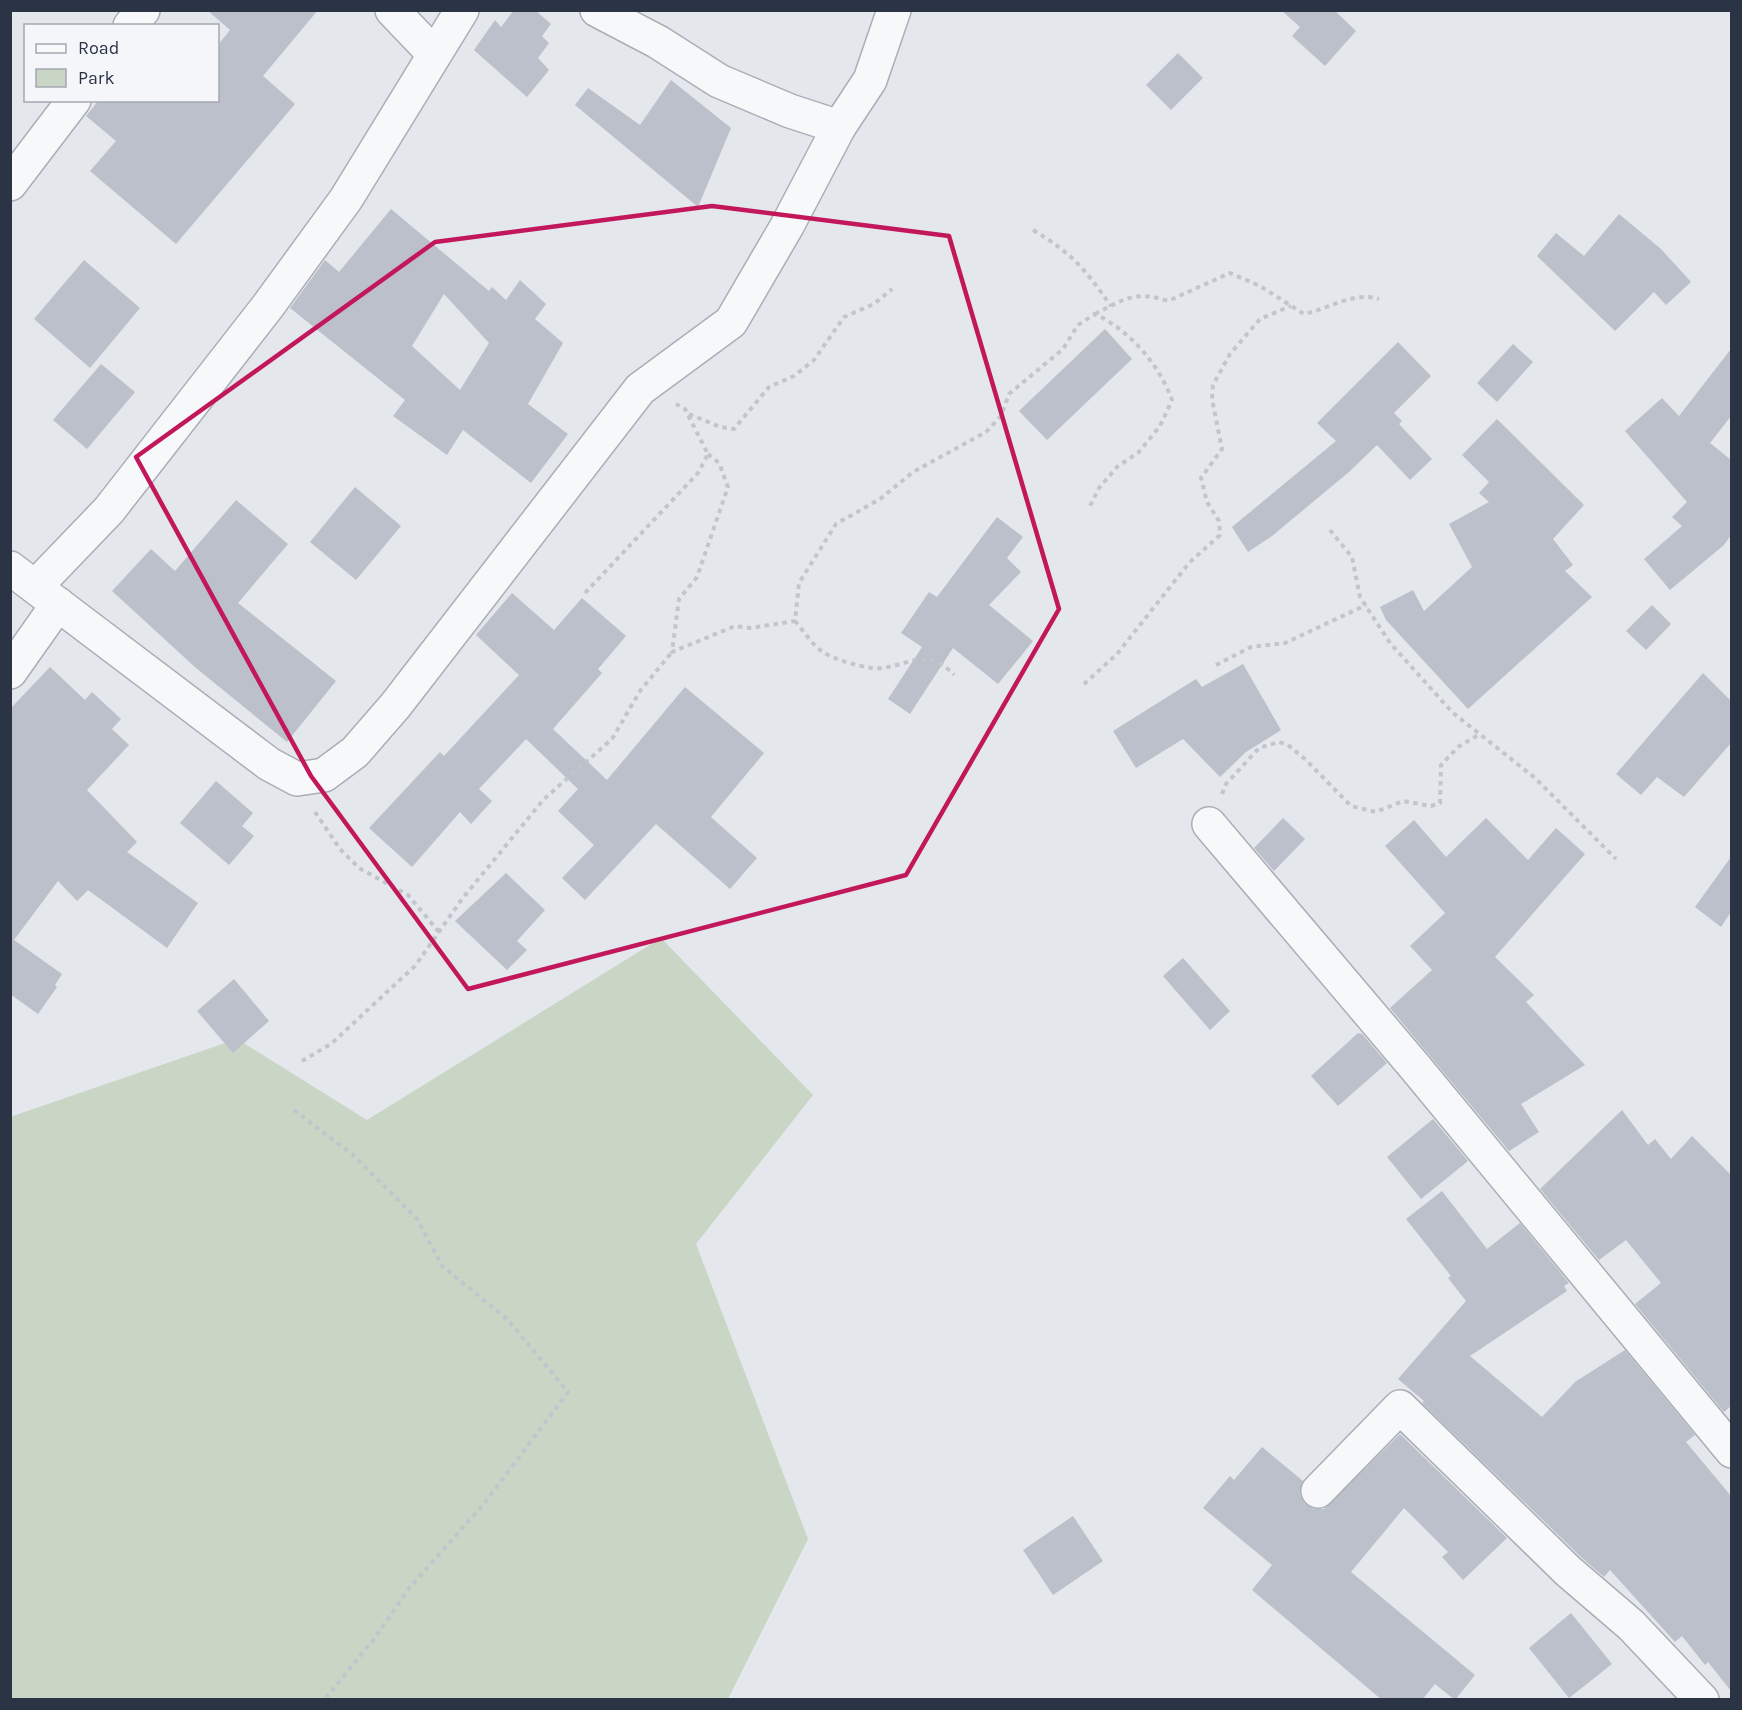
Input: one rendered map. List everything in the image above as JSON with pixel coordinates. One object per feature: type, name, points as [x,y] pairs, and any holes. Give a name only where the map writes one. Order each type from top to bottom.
[{"type":"street","points":[[132,24],[143,10]]},
{"type":"street","points":[[392,10],[434,54]]},
{"type":"street","points":[[10,672],[35,586],[109,510],[268,306],[346,199],[462,10]]},
{"type":"street","points":[[597,10],[658,42],[719,81],[790,111],[838,127]]},
{"type":"street","points":[[35,586],[269,764],[297,779],[324,775],[355,752],[389,714],[640,389],[731,322],[787,226],[838,127],[870,80],[894,10]]},
{"type":"street","points":[[10,184],[72,102]]},
{"type":"street","points":[[1209,824],[1407,1058],[1731,1451]]},
{"type":"street","points":[[1318,1491],[1400,1407],[1568,1571],[1631,1625],[1702,1700]]},
{"type":"path","points":[[1033,230],[1065,250],[1087,272],[1111,306]]},
{"type":"path","points":[[954,675],[945,664],[926,660],[908,660],[873,668],[845,660],[822,652],[795,621],[799,583],[836,524],[880,499],[913,472],[986,432],[1001,416],[1009,394],[1063,348],[1078,325],[1123,298],[1148,294],[1168,301],[1230,273],[1260,286],[1304,314],[1359,297],[1370,296],[1379,299]]},
{"type":"path","points":[[688,414],[720,427],[734,429],[769,387],[794,376],[814,360],[844,317],[874,304],[892,289]]},
{"type":"path","points":[[1084,684],[1117,654],[1189,563],[1220,535],[1219,521],[1207,502],[1201,478],[1222,449],[1212,399],[1213,385],[1230,354],[1260,319],[1291,306]]},
{"type":"path","points":[[1090,506],[1099,488],[1117,467],[1139,452],[1160,426],[1172,400],[1160,377],[1138,345],[1115,324],[1095,314]]},
{"type":"path","points":[[630,401],[659,396],[685,409],[708,454],[719,463],[728,487],[697,577],[679,599],[672,652]]},
{"type":"path","points":[[585,593],[698,473],[708,454]]},
{"type":"path","points":[[1330,530],[1352,557],[1360,597],[1390,643],[1452,712],[1535,778],[1616,859]]},
{"type":"path","points":[[1216,665],[1251,647],[1285,643],[1366,605]]},
{"type":"path","points":[[302,1061],[331,1044],[415,966],[544,799],[612,739],[640,691],[672,652],[735,626],[750,628],[795,621]]},
{"type":"path","points":[[1209,824],[1226,784],[1259,748],[1279,742],[1288,745],[1351,806],[1376,812],[1403,801],[1431,806],[1440,803],[1441,765],[1458,747],[1480,734]]},
{"type":"path","points":[[297,779],[321,824],[340,849],[359,868],[408,896],[439,932]]},
{"type":"path","points":[[294,1110],[353,1155],[417,1219],[442,1266],[508,1320],[568,1392],[483,1504],[410,1587],[374,1639],[324,1700]]},
{"type":"highlighted area","points":[[712,206],[949,236],[1059,609],[906,875],[468,989],[311,776],[136,457],[435,242]]},
{"type":"green space","points":[[661,938],[813,1095],[696,1244],[808,1539],[728,1699],[11,1699],[10,1117],[237,1039],[367,1120]]},
{"type":"building","points":[[207,10],[318,10],[263,76],[295,104],[176,244],[90,171],[116,141],[86,116],[97,102],[219,102],[219,44],[230,30]]},
{"type":"building","points":[[514,10],[535,10],[551,24],[542,36],[549,43],[538,58],[549,70],[527,97],[474,50],[495,20],[501,27]]},
{"type":"building","points":[[1281,10],[1334,10],[1356,31],[1325,66],[1292,36],[1300,27]]},
{"type":"building","points":[[1178,53],[1203,78],[1171,110],[1146,85]]},
{"type":"building","points":[[671,80],[731,128],[698,207],[575,105],[588,88],[640,125]]},
{"type":"building","points":[[391,209],[489,291],[492,287],[506,300],[520,280],[546,304],[535,319],[563,343],[528,404],[568,434],[531,483],[463,430],[447,455],[393,416],[405,400],[290,308],[325,260],[339,272]],"holes":[[[444,294],[489,343],[460,390],[412,346]]]},
{"type":"building","points":[[1619,214],[1661,249],[1691,282],[1666,305],[1654,292],[1615,331],[1537,256],[1556,233],[1584,256]]},
{"type":"building","points":[[84,260],[140,308],[90,368],[34,319]]},
{"type":"building","points":[[1105,329],[1132,359],[1047,440],[1019,411]]},
{"type":"building","points":[[1398,342],[1431,376],[1394,413],[1402,421],[1399,424],[1432,459],[1410,480],[1377,445],[1349,472],[1272,536],[1248,552],[1232,527],[1336,441],[1317,423]]},
{"type":"building","points":[[1513,344],[1533,362],[1497,402],[1477,383]]},
{"type":"building","points":[[1731,349],[1731,416],[1710,443],[1731,460],[1731,535],[1724,545],[1670,590],[1644,559],[1682,526],[1672,517],[1687,502],[1625,431],[1662,398],[1679,416]]},
{"type":"building","points":[[101,364],[135,392],[87,449],[53,420]]},
{"type":"building","points":[[1497,419],[1584,505],[1553,539],[1573,565],[1565,571],[1592,597],[1468,709],[1386,620],[1380,607],[1413,590],[1424,611],[1472,567],[1449,524],[1489,502],[1479,493],[1489,482],[1462,455]]},
{"type":"building","points":[[355,487],[401,526],[356,580],[310,542]]},
{"type":"building","points":[[236,500],[288,544],[238,603],[336,681],[287,742],[196,668],[112,591],[151,549],[175,571]]},
{"type":"building","points":[[997,517],[1023,537],[1007,558],[1021,572],[989,605],[1033,641],[998,684],[953,648],[910,714],[888,699],[922,647],[901,633],[929,592],[937,597]]},
{"type":"building","points":[[512,593],[554,630],[582,598],[626,636],[598,669],[602,673],[553,729],[607,780],[685,687],[764,753],[711,817],[757,858],[730,889],[656,824],[585,900],[562,878],[594,845],[558,811],[578,789],[526,739],[479,789],[492,801],[471,824],[460,812],[412,867],[369,828],[440,752],[444,756],[519,675],[476,635]]},
{"type":"building","points":[[1652,605],[1671,624],[1646,650],[1626,631]]},
{"type":"building","points":[[1243,664],[1281,730],[1246,752],[1220,777],[1183,739],[1136,768],[1113,731],[1196,679],[1202,687]]},
{"type":"building","points":[[50,667],[85,700],[92,692],[121,719],[112,729],[129,745],[87,790],[137,842],[127,852],[198,903],[167,948],[88,890],[77,901],[58,881],[14,940],[62,974],[55,985],[57,987],[38,1014],[10,994],[10,709]]},
{"type":"building","points":[[1703,673],[1731,701],[1731,743],[1684,797],[1657,777],[1641,795],[1616,774]]},
{"type":"building","points":[[216,781],[253,813],[242,826],[254,836],[229,865],[180,823]]},
{"type":"building","points":[[1283,818],[1305,839],[1274,871],[1254,848]]},
{"type":"building","points":[[1486,818],[1528,860],[1556,828],[1585,854],[1495,957],[1534,995],[1526,1002],[1585,1065],[1521,1104],[1539,1132],[1509,1151],[1390,1008],[1432,970],[1410,946],[1445,913],[1385,846],[1414,820],[1446,857]]},
{"type":"building","points":[[1731,857],[1731,912],[1721,927],[1695,907]]},
{"type":"building","points":[[506,873],[545,910],[517,941],[527,950],[507,970],[455,921]]},
{"type":"building","points":[[1183,958],[1230,1011],[1210,1030],[1163,976]]},
{"type":"building","points":[[234,979],[269,1021],[233,1053],[197,1011]]},
{"type":"building","points":[[1358,1033],[1362,1034],[1387,1063],[1338,1106],[1311,1076]]},
{"type":"building","points":[[1622,1110],[1648,1145],[1655,1139],[1671,1159],[1692,1136],[1731,1175],[1731,1406],[1724,1412],[1635,1304],[1661,1283],[1626,1240],[1599,1260],[1540,1189]]},
{"type":"building","points":[[1433,1119],[1468,1161],[1421,1199],[1387,1157]]},
{"type":"building","points":[[1442,1191],[1487,1249],[1520,1223],[1569,1283],[1564,1286],[1567,1291],[1470,1356],[1542,1417],[1575,1382],[1625,1350],[1695,1435],[1686,1442],[1731,1496],[1731,1691],[1708,1662],[1705,1665],[1682,1636],[1675,1642],[1610,1570],[1604,1577],[1581,1557],[1422,1403],[1424,1401],[1398,1379],[1466,1301],[1448,1278],[1451,1276],[1406,1219]]},
{"type":"building","points":[[1400,1434],[1507,1538],[1463,1580],[1442,1557],[1448,1552],[1404,1508],[1351,1572],[1475,1675],[1455,1700],[1435,1684],[1422,1700],[1382,1700],[1252,1590],[1272,1565],[1203,1508],[1230,1476],[1234,1480],[1262,1447],[1303,1481],[1300,1495],[1305,1504],[1313,1509],[1324,1509]]},
{"type":"building","points":[[1073,1516],[1103,1561],[1053,1595],[1023,1550]]},
{"type":"building","points":[[1571,1613],[1612,1664],[1569,1698],[1529,1648]]}]
